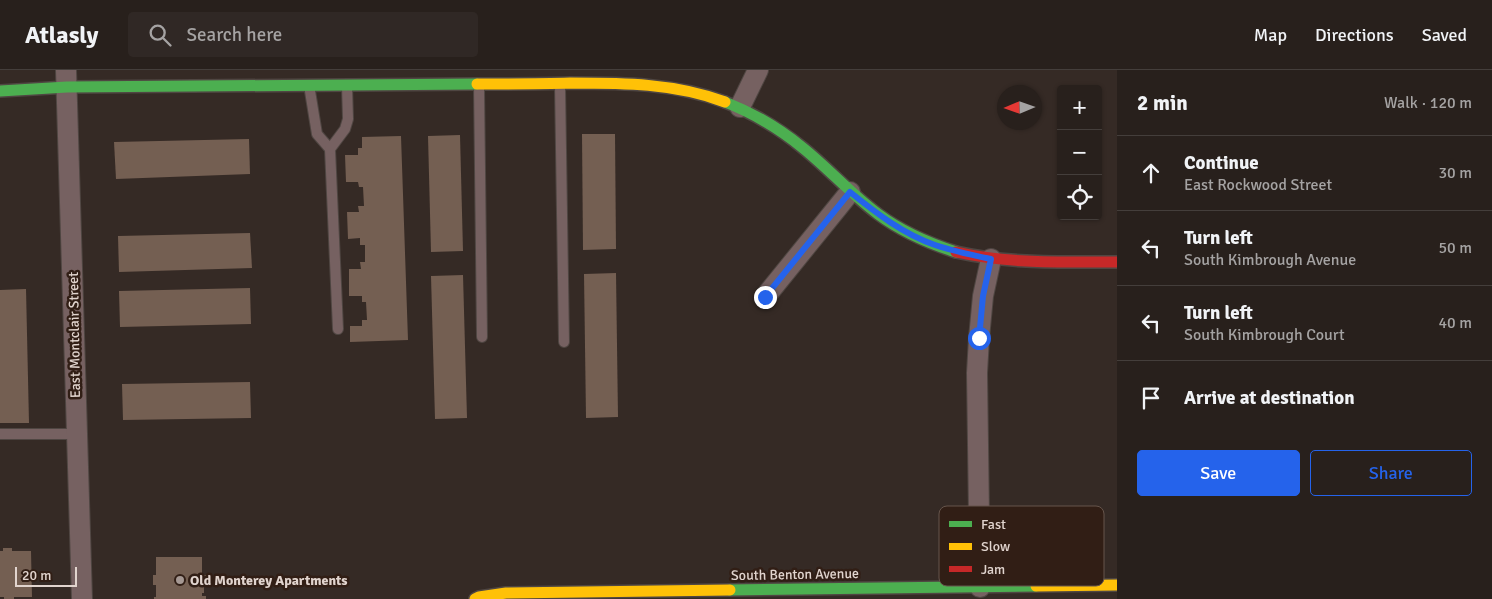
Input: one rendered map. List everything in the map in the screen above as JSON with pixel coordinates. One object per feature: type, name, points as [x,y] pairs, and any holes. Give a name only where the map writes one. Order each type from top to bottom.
[{"type":"street","points":[[740,107],[758,70]]},
{"type":"street","points":[[0,91],[67,78],[347,85],[402,77],[479,84],[623,83],[682,89],[710,96],[740,107],[768,123],[799,145],[876,213],[906,232],[934,245],[991,259],[1022,262],[1117,262]]},
{"type":"street","name":"East Montclair Street","points":[[67,78],[82,599]]},
{"type":"street","points":[[765,297],[850,192]]},
{"type":"street","points":[[979,506],[977,374],[983,296],[991,259]]},
{"type":"street","name":"South Benton Avenue","points":[[1104,585],[1117,585]]},
{"type":"street","name":"South Benton Avenue","points":[[474,599],[506,593],[980,586]]},
{"type":"lane","points":[[479,84],[482,337]]},
{"type":"lane","points":[[560,84],[564,342]]},
{"type":"lane","points":[[309,85],[317,134],[330,149],[338,329]]},
{"type":"lane","points":[[330,149],[345,129],[348,119],[347,85]]},
{"type":"lane","points":[[0,434],[76,434]]},
{"type":"building","points":[[582,134],[615,134],[616,249],[583,250]]},
{"type":"building","points":[[460,135],[463,251],[431,252],[428,136]]},
{"type":"building","points":[[401,136],[408,340],[350,342],[350,326],[362,326],[362,320],[367,320],[366,302],[362,302],[362,296],[349,296],[349,269],[361,269],[360,262],[365,262],[365,245],[360,245],[360,238],[348,239],[347,212],[359,212],[358,206],[364,206],[363,187],[359,187],[358,182],[346,182],[345,155],[358,155],[358,148],[362,148],[362,137]]},
{"type":"building","points":[[249,139],[250,174],[116,179],[114,142]]},
{"type":"building","points":[[250,233],[252,268],[119,272],[118,236]]},
{"type":"building","points":[[616,273],[618,417],[586,418],[584,274]]},
{"type":"building","points":[[463,275],[467,418],[435,419],[431,276]]},
{"type":"building","points":[[250,288],[251,324],[120,327],[119,291]]},
{"type":"building","points":[[26,289],[29,423],[0,423],[0,290]]},
{"type":"building","points":[[250,382],[251,418],[123,420],[122,384]]},
{"type":"building","points":[[3,548],[12,548],[12,551],[31,551],[32,597],[4,599],[4,597],[0,597],[0,551],[3,551]]},
{"type":"building","name":"Old Monterey Apartments","points":[[156,557],[202,557],[202,575],[206,575],[206,584],[202,584],[202,587],[204,586],[204,593],[202,593],[202,596],[206,596],[206,599],[154,599],[156,597],[156,585],[153,585],[153,575],[156,575]]},
{"type":"traffic: fast","points":[[0,91],[67,87],[477,84]]},
{"type":"traffic: fast","points":[[725,102],[756,116],[794,141],[878,214],[896,226],[935,245],[956,252]]},
{"type":"traffic: fast","points":[[730,590],[1036,586]]},
{"type":"traffic: slow","points":[[477,84],[590,83],[648,85],[687,91],[725,102]]},
{"type":"traffic: slow","points":[[1104,585],[1117,585]]},
{"type":"traffic: slow","points":[[475,599],[506,593],[730,590]]},
{"type":"traffic: jam","points":[[956,252],[996,259],[1117,262]]},
{"type":"place","name":"Old Monterey Apartments","points":[[180,580]]},
{"type":"route","points":[[765,297],[850,192],[876,213],[906,232],[934,245],[991,259],[983,296],[979,338]]}]
